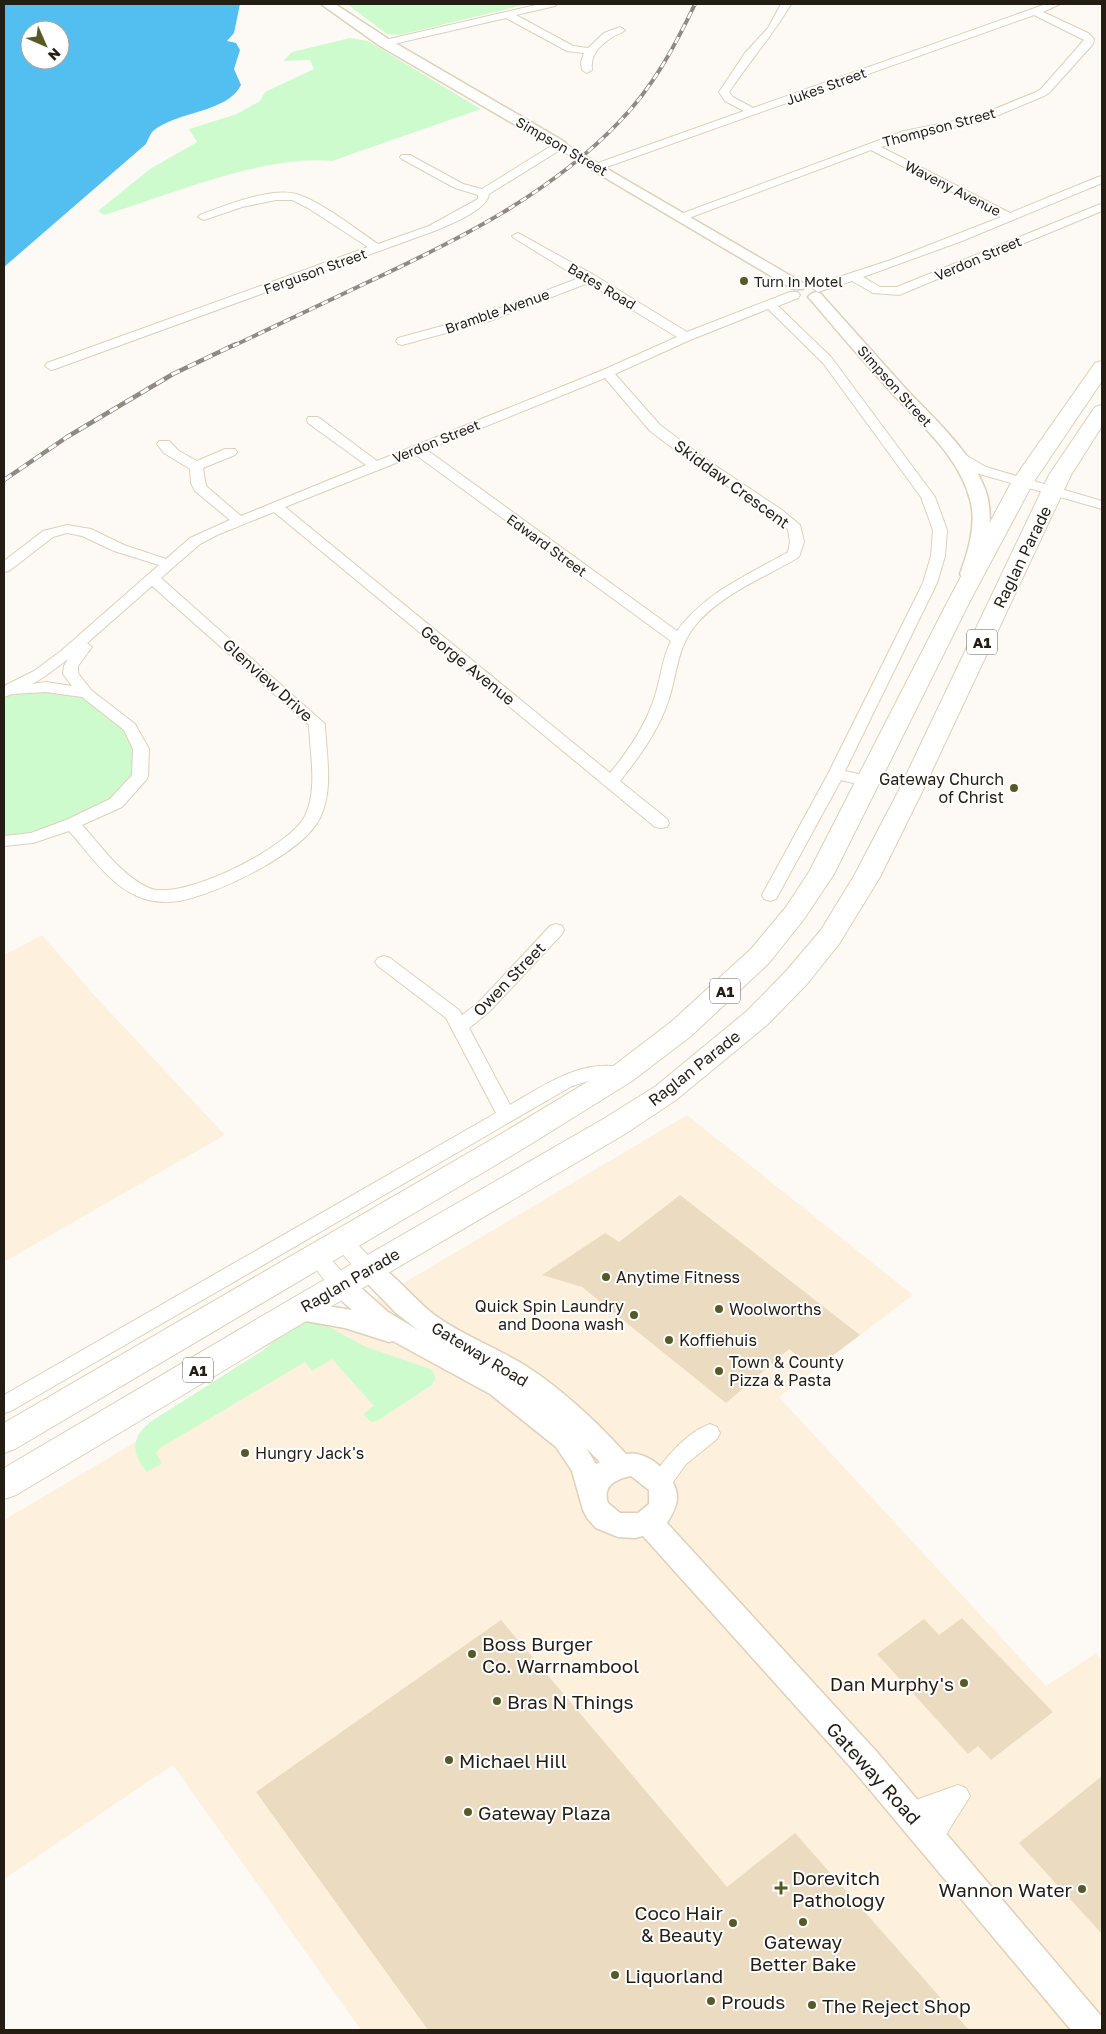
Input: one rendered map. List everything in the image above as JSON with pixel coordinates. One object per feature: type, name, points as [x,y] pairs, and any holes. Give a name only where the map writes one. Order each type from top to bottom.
[{"type":"highway","name":"Raglan Parade","points":[[4,1439],[516,1139],[622,1074],[681,1029],[760,956],[795,913],[821,874],[959,601],[1022,482],[1102,367]]},
{"type":"highway","name":"Raglan Parade","points":[[15,1479],[297,1311],[544,1168],[651,1102],[712,1057],[757,1018],[797,977],[835,929],[867,877],[910,792],[1060,475],[1102,411]]},
{"type":"highway","points":[[869,782],[910,792]]},
{"type":"street","name":"Simpson Street","points":[[327,4],[385,43],[682,217],[796,290]]},
{"type":"street","points":[[385,43],[552,4]]},
{"type":"street","points":[[753,112],[729,98],[724,92],[749,55],[772,29],[786,4]]},
{"type":"street","name":"Jukes Street","points":[[597,167],[1055,4]]},
{"type":"street","name":"Thompson Street","points":[[682,217],[908,133],[978,120],[1045,91],[1089,39],[1033,11]]},
{"type":"street","points":[[508,15],[571,49],[590,51]]},
{"type":"street","points":[[587,70],[586,62],[590,51],[608,35],[620,30]]},
{"type":"street","name":"Ferguson Street","points":[[51,366],[447,221],[482,200],[484,193],[560,145]]},
{"type":"street","name":"Waveny Avenue","points":[[871,146],[1009,217]]},
{"type":"street","points":[[406,157],[459,186],[484,193]]},
{"type":"street","name":"Verdon Street","points":[[817,293],[1102,181]]},
{"type":"street","points":[[204,217],[239,204],[276,197],[294,197],[312,206],[377,248]]},
{"type":"street","name":"Verdon Street","points":[[854,277],[877,290],[899,291],[1102,206]]},
{"type":"street","name":"Bates Road","points":[[518,236],[686,337]]},
{"type":"street","name":"Bramble Avenue","points":[[402,341],[486,318],[590,278]]},
{"type":"street","points":[[796,290],[804,298],[817,293]]},
{"type":"street","name":"Verdon Street","points":[[4,692],[52,664],[101,624],[195,541],[274,506],[607,373],[686,337],[769,304],[796,290]]},
{"type":"street","name":"Simpson Street","points":[[817,293],[954,452],[965,462],[981,470],[1102,505]]},
{"type":"street","points":[[769,304],[827,360],[928,497],[940,530],[938,556],[930,583],[836,774],[770,895]]},
{"type":"street","name":"Skiddaw Crescent","points":[[607,373],[654,428],[777,513],[795,528],[797,542],[794,554],[724,594],[706,608],[678,639],[655,718],[638,748],[611,782]]},
{"type":"street","points":[[313,420],[375,466]]},
{"type":"street","points":[[164,444],[168,451],[196,466],[200,473],[198,483],[200,488],[239,521]]},
{"type":"street","name":"Edward Street","points":[[417,449],[678,639]]},
{"type":"street","points":[[196,466],[230,452]]},
{"type":"street","name":"Simpson Street","points":[[954,452],[975,486],[980,503],[981,521],[977,554],[959,601]]},
{"type":"street","name":"George Avenue","points":[[274,506],[662,823]]},
{"type":"street","points":[[4,568],[48,534],[67,529],[86,532],[119,548],[169,564]]},
{"type":"street","name":"Glenview Drive","points":[[72,824],[128,883],[142,892],[155,895],[174,895],[191,892],[213,883],[280,850],[298,835],[311,820],[317,805],[320,790],[317,724],[154,578]]},
{"type":"street","name":"Verdon Street","points":[[4,841],[32,838],[72,824],[116,803],[140,776],[141,749],[130,727],[86,693],[70,674],[71,666],[101,624]]},
{"type":"street","points":[[4,692],[27,687],[46,687],[86,693]]},
{"type":"street","points":[[836,774],[869,782]]},
{"type":"street","name":"Owen Street","points":[[460,1026],[483,1008],[556,930]]},
{"type":"street","points":[[384,962],[453,1014],[506,1115]]},
{"type":"street","points":[[4,1405],[506,1115],[578,1076],[595,1072],[622,1074]]},
{"type":"street","name":"Gateway Road","points":[[343,1241],[406,1306],[428,1324],[499,1362],[530,1382],[590,1433],[641,1472]]},
{"type":"street","name":"Gateway Road","points":[[317,1256],[342,1286],[379,1319],[409,1338],[499,1386],[565,1439],[584,1467],[592,1492]]},
{"type":"street","name":"Gateway Road","points":[[297,1311],[345,1318],[409,1338]]},
{"type":"street","points":[[641,1472],[664,1494],[663,1505],[657,1515],[648,1522],[638,1526],[627,1527],[606,1520],[599,1513],[594,1503],[592,1492],[597,1480],[606,1471],[641,1472],[680,1458],[710,1433]]},
{"type":"street","name":"Raglan Parade","points":[[4,1498],[15,1479]]},
{"type":"street","name":"Gateway Road","points":[[648,1522],[910,1813],[1092,2030]]},
{"type":"street","points":[[910,1813],[958,1796],[931,1838]]},
{"type":"shaded area","points":[[42,935],[95,996],[225,1135],[4,1262],[4,955]]},
{"type":"shaded area","points":[[687,1115],[913,1295],[779,1397],[1046,1686],[1096,1653],[1102,1659],[1102,2030],[361,2030],[173,1765],[4,1879],[4,1520]]},
{"type":"green space","points":[[347,4],[528,4],[400,35],[387,34]]},
{"type":"green space","points":[[350,38],[368,41],[481,109],[332,161],[306,160],[248,170],[187,187],[104,215],[98,211],[150,169],[197,142],[189,129],[237,114],[260,101],[265,92],[314,69],[310,60],[283,61],[292,52]]},
{"type":"green space","points":[[27,687],[75,690],[130,727],[140,776],[116,803],[11,841],[4,841],[4,693]]},
{"type":"green space","points":[[320,1322],[364,1346],[430,1369],[434,1373],[434,1383],[377,1421],[371,1422],[363,1414],[374,1406],[332,1359],[312,1371],[305,1362],[160,1448],[156,1453],[162,1463],[147,1472],[138,1459],[135,1446],[139,1434],[150,1422],[262,1351],[281,1335],[303,1323]]},
{"type":"water","points":[[4,4],[240,4],[234,33],[227,41],[236,43],[240,50],[234,69],[241,85],[234,94],[213,107],[163,124],[153,131],[146,144],[4,267]]},
{"type":"building","name":"Woolworths","points":[[680,1195],[860,1335],[815,1369],[789,1349],[726,1403],[582,1287],[542,1275],[605,1233],[619,1242]]},
{"type":"building","name":"Dan Murphy's","points":[[962,1618],[1053,1712],[991,1760],[978,1746],[968,1754],[877,1654],[924,1619],[939,1635]]},
{"type":"building","name":"Gateway Plaza","points":[[501,1620],[727,1887],[795,1833],[969,2030],[428,2030],[256,1792]]},
{"type":"building","name":"Wannon Water","points":[[1102,1776],[1102,1934],[1019,1843]]},
{"type":"railway","points":[[233,346],[468,233],[501,214],[564,171],[620,121],[643,94],[671,51],[695,4]]},
{"type":"railway","points":[[4,480],[67,437],[173,374],[236,344]]},
{"type":"place","name":"Turn In Motel","points":[[744,281]]},
{"type":"place","name":"Gateway Church of Christ","points":[[1014,788]]},
{"type":"place","name":"Anytime Fitness","points":[[606,1277]]},
{"type":"place","name":"Woolworths","points":[[719,1309]]},
{"type":"place","name":"Quick Spin Laundry and Doona wash","points":[[634,1315]]},
{"type":"place","name":"Koffiehuis","points":[[669,1340]]},
{"type":"place","name":"Town & County Pizza & Pasta","points":[[719,1371]]},
{"type":"place","name":"Hungry Jack's","points":[[245,1453]]},
{"type":"place","name":"Boss Burger Co. Warrnambool","points":[[472,1654]]},
{"type":"place","name":"Dan Murphy's","points":[[964,1683]]},
{"type":"place","name":"Bras N Things","points":[[497,1701]]},
{"type":"place","name":"Michael Hill","points":[[449,1760]]},
{"type":"place","name":"Gateway Plaza","points":[[468,1812]]},
{"type":"place","name":"Dorevitch Pathology","points":[[781,1888]]},
{"type":"place","name":"Wannon Water","points":[[1082,1889]]},
{"type":"place","name":"Gateway Better Bake","points":[[803,1922]]},
{"type":"place","name":"Coco Hair & Beauty","points":[[733,1923]]},
{"type":"place","name":"Liquorland","points":[[615,1975]]},
{"type":"place","name":"Prouds","points":[[711,2001]]},
{"type":"place","name":"The Reject Shop","points":[[812,2005]]}]
